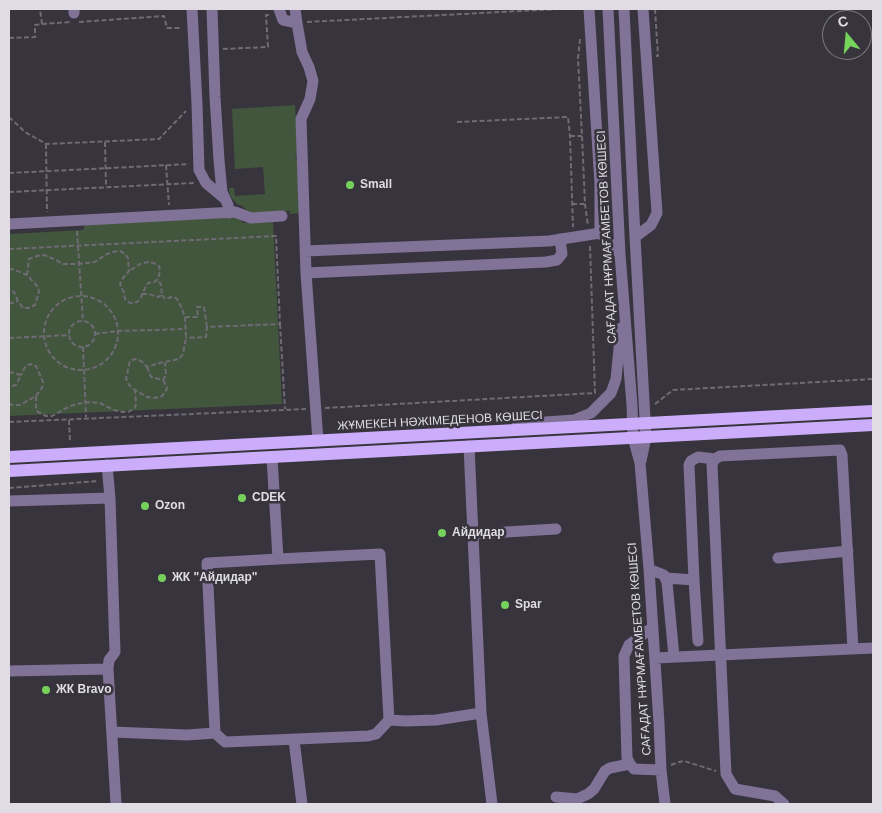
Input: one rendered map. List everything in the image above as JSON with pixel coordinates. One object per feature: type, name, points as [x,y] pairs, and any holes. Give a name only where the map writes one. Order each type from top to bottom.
[{"type":"main road","name":"ЖҰМЕКЕН НӘЖІМЕДЕНОВ КӨШЕСІ","points":[[9,471],[633,437],[641,428],[873,411]]},
{"type":"main road","name":"ЖҰМЕКЕН НӘЖІМЕДЕНОВ КӨШЕСІ","points":[[9,458],[501,432],[873,425]]},
{"type":"street","points":[[192,9],[199,170],[206,183],[224,198]]},
{"type":"street","points":[[212,9],[219,160],[222,192],[228,205],[229,213]]},
{"type":"street","points":[[296,9],[296,23],[302,52],[313,80],[310,99],[301,119],[306,273],[318,441]]},
{"type":"street","points":[[589,9],[600,184],[595,234]]},
{"type":"street","name":"САҒАДАТ НҰРМАҒАМБЕТОВ КӨШЕСІ","points":[[608,9],[620,254],[641,428]]},
{"type":"street","name":"САҒАДАТ НҰРМАҒАМБЕТОВ КӨШЕСІ","points":[[624,9],[635,237],[641,428],[640,463],[653,627],[661,770],[666,804]]},
{"type":"street","points":[[635,237],[651,225],[657,213],[643,9]]},
{"type":"street","points":[[281,14],[296,23]]},
{"type":"street","points":[[9,224],[235,212],[250,218],[282,216]]},
{"type":"street","points":[[305,251],[550,241],[595,234],[620,254]]},
{"type":"street","points":[[306,273],[546,262],[557,260],[562,254],[560,239]]},
{"type":"street","points":[[501,432],[531,423],[574,420],[591,413],[611,393],[616,379],[621,321],[622,279]]},
{"type":"street","name":"САҒАДАТ НҰРМАҒАМБЕТОВ КӨШЕСІ","points":[[633,437],[640,463]]},
{"type":"street","points":[[469,446],[481,713],[492,804]]},
{"type":"street","points":[[698,641],[689,465],[691,461],[698,458],[714,459],[720,456],[840,450],[842,455],[854,649]]},
{"type":"street","points":[[272,457],[278,560]]},
{"type":"street","points":[[714,459],[712,464],[726,774],[735,789],[775,796],[784,804]]},
{"type":"street","points":[[107,465],[110,498],[115,652],[109,660],[108,669],[116,804]]},
{"type":"street","points":[[9,501],[110,498]]},
{"type":"street","points":[[473,534],[556,529]]},
{"type":"street","points":[[778,558],[848,551]]},
{"type":"street","points":[[112,732],[215,733],[226,742],[294,740],[376,734],[389,720],[380,554],[206,563],[215,733]]},
{"type":"street","points":[[649,569],[666,578],[694,580]]},
{"type":"street","points":[[666,578],[674,657]]},
{"type":"street","points":[[653,627],[629,645],[624,656],[627,758],[634,768],[661,770]]},
{"type":"street","points":[[655,658],[873,648]]},
{"type":"street","points":[[9,671],[108,669]]},
{"type":"street","points":[[389,720],[436,720],[481,713]]},
{"type":"street","points":[[294,740],[302,804]]},
{"type":"street","points":[[556,797],[577,800],[594,789],[605,771],[610,768],[630,764]]},
{"type":"path","points":[[40,9],[42,24]]},
{"type":"path","points":[[296,23],[559,9]]},
{"type":"path","points":[[650,57],[658,56],[655,9]]},
{"type":"path","points":[[213,49],[268,47],[266,15],[274,15],[278,23],[281,14]]},
{"type":"path","points":[[9,38],[35,36],[35,25],[74,16],[164,16],[167,28],[193,28]]},
{"type":"path","points":[[9,422],[315,409],[595,393],[595,234],[585,204],[578,58],[580,38]]},
{"type":"path","points":[[9,117],[25,132],[46,144],[159,139],[194,104],[197,104]]},
{"type":"path","points":[[457,122],[568,117],[573,237]]},
{"type":"path","points":[[570,136],[582,136]]},
{"type":"path","points":[[105,142],[106,187]]},
{"type":"path","points":[[46,144],[48,223]]},
{"type":"path","points":[[9,173],[199,163]]},
{"type":"path","points":[[166,165],[170,208]]},
{"type":"path","points":[[9,192],[206,183]]},
{"type":"path","points":[[572,204],[585,204]]},
{"type":"path","points":[[77,221],[83,321]]},
{"type":"path","points":[[9,249],[276,236],[285,410]]},
{"type":"path","points":[[27,274],[30,259],[37,256],[54,259],[63,264],[79,264],[95,262],[105,255],[120,251],[128,258],[129,271]]},
{"type":"path","points":[[147,262],[158,266],[160,272],[158,279],[148,283],[137,302],[130,303],[125,299],[120,284],[129,271],[140,264],[147,262]]},
{"type":"path","points":[[9,270],[13,269],[27,274],[38,287],[39,292],[35,305],[23,308],[14,292],[9,290]]},
{"type":"path","points":[[147,367],[159,362],[179,359],[183,354],[186,338],[185,317],[179,302],[176,298],[172,297],[165,299],[162,295],[161,284],[158,279]]},
{"type":"path","points":[[142,294],[158,297],[162,295]]},
{"type":"path","points":[[80,295],[95,298],[106,304],[118,324],[118,331],[119,336],[116,347],[109,359],[98,367],[84,372],[72,370],[60,364],[50,355],[44,342],[44,329],[48,316],[56,305],[68,298],[80,295]]},
{"type":"path","points":[[9,304],[18,301]]},
{"type":"path","points":[[185,317],[198,317],[197,307],[204,307],[207,328],[206,337],[186,338]]},
{"type":"path","points":[[83,321],[92,325],[95,334],[91,343],[82,347],[70,340],[69,334],[73,325],[83,321]]},
{"type":"path","points":[[207,328],[280,324]]},
{"type":"path","points":[[95,334],[118,331],[186,329]]},
{"type":"path","points":[[9,338],[69,334]]},
{"type":"path","points":[[82,347],[86,418]]},
{"type":"path","points":[[163,380],[151,377],[147,367],[141,361],[135,359],[130,361],[126,379],[129,385],[146,397],[162,396],[166,391],[163,380],[166,374],[164,362]]},
{"type":"path","points":[[9,387],[16,385],[25,367],[30,364],[36,366],[44,382],[36,396],[20,405],[9,403]]},
{"type":"path","points":[[9,372],[21,375]]},
{"type":"path","points":[[656,404],[673,390],[873,379]]},
{"type":"path","points":[[36,396],[36,409],[46,416],[52,416],[70,406],[86,402],[100,403],[114,410],[128,412],[135,408],[135,390]]},
{"type":"path","points":[[68,420],[70,454]]},
{"type":"path","points":[[9,488],[108,480]]},
{"type":"path","points":[[661,770],[684,761],[726,774]]},
{"type":"green space","points":[[295,105],[298,154],[295,158],[300,162],[303,213],[290,214],[290,211],[251,214],[241,205],[238,205],[230,196],[229,188],[234,188],[235,196],[265,194],[263,167],[235,169],[232,109]]},
{"type":"green space","points":[[236,215],[243,223],[273,222],[282,404],[9,416],[9,234],[83,230],[86,222]]},
{"type":"place","name":"Small","points":[[350,185]]},
{"type":"place","name":"CDEK","points":[[242,498]]},
{"type":"place","name":"Ozon","points":[[145,506]]},
{"type":"place","name":"Айдидар","points":[[442,533]]},
{"type":"place","name":"ЖК \"Айдидар\"","points":[[162,578]]},
{"type":"place","name":"Spar","points":[[505,605]]},
{"type":"place","name":"ЖК Bravo","points":[[46,690]]}]
